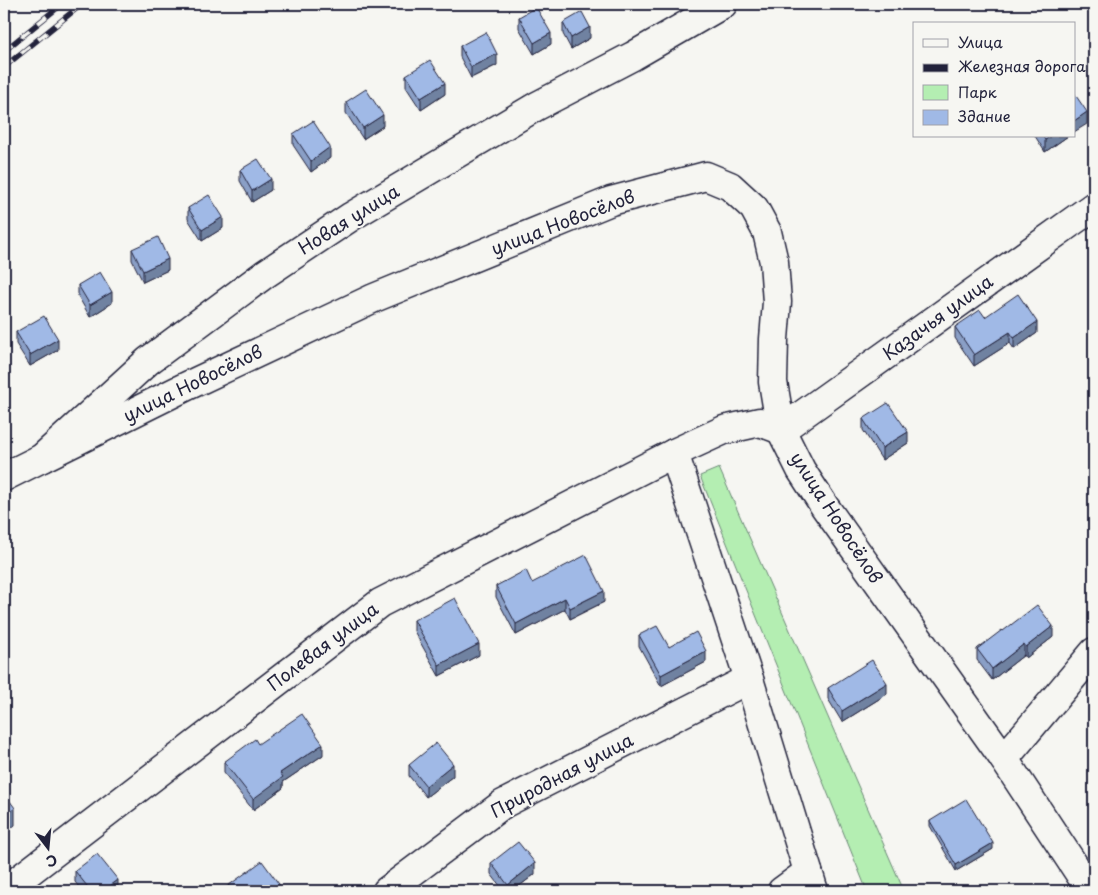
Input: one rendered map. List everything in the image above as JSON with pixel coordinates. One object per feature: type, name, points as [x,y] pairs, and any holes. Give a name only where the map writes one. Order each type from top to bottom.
[{"type":"street","name":"Новая улица","points":[[4,477],[42,458],[148,361],[265,274],[352,216],[537,106],[633,56],[723,4]]},
{"type":"street","name":"улица Новосёлов","points":[[42,458],[187,386],[374,298],[611,201],[706,176],[730,186],[754,208],[767,232],[774,262],[777,302],[773,382],[781,430],[801,470],[824,507],[1004,759],[1091,891]]},
{"type":"street","name":"Казачья улица","points":[[781,430],[1094,206]]},
{"type":"street","name":"Полевая улица","points":[[11,889],[380,602],[674,453],[724,430],[760,422],[781,430]]},
{"type":"street","points":[[674,453],[749,679],[811,882],[782,891]]},
{"type":"street","points":[[1004,759],[1094,652]]},
{"type":"street","name":"Природная улица","points":[[388,891],[503,804],[749,679]]},
{"type":"green space","points":[[719,468],[904,891],[867,891],[700,476]]},
{"type":"building","points":[[536,7],[551,33],[534,43],[519,17]]},
{"type":"building","points":[[582,12],[590,27],[571,38],[563,23]]},
{"type":"building","points":[[486,32],[497,54],[471,67],[460,46]]},
{"type":"building","points":[[430,60],[445,83],[421,98],[406,75]]},
{"type":"building","points":[[366,89],[383,115],[363,128],[346,102]]},
{"type":"building","points":[[1076,96],[1087,112],[1076,120]]},
{"type":"building","points":[[313,121],[330,147],[311,161],[293,134]]},
{"type":"building","points":[[258,159],[271,179],[252,191],[240,170]]},
{"type":"building","points":[[209,195],[223,217],[202,230],[188,208]]},
{"type":"building","points":[[158,237],[168,259],[143,271],[132,249]]},
{"type":"building","points":[[100,272],[112,292],[90,305],[78,285]]},
{"type":"building","points":[[1018,294],[1037,322],[1014,338],[1010,332],[974,355],[955,327],[980,310],[985,317]]},
{"type":"building","points":[[44,316],[58,339],[30,355],[16,332]]},
{"type":"building","points":[[888,403],[908,432],[882,448],[863,419]]},
{"type":"building","points":[[586,555],[604,591],[570,608],[565,598],[516,624],[496,586],[526,570],[532,583]]},
{"type":"building","points":[[455,598],[479,644],[439,665],[414,620]]},
{"type":"building","points":[[1037,605],[1053,626],[1026,647],[1024,644],[992,669],[977,649]]},
{"type":"building","points":[[657,626],[669,647],[696,632],[706,651],[661,675],[639,635]]},
{"type":"building","points":[[872,660],[887,683],[842,711],[828,688]]},
{"type":"building","points":[[302,714],[323,744],[280,773],[283,777],[253,799],[224,762],[255,739],[258,744]]},
{"type":"building","points":[[436,743],[453,764],[426,786],[409,765]]},
{"type":"building","points":[[4,793],[15,808],[4,817]]},
{"type":"building","points":[[966,799],[993,843],[956,865],[930,821]]},
{"type":"building","points":[[518,842],[535,863],[508,885],[491,863]]},
{"type":"building","points":[[97,854],[118,880],[103,891],[91,891],[75,871]]},
{"type":"building","points":[[262,861],[284,891],[221,891]]},
{"type":"railway","points":[[4,51],[62,4]]},
{"type":"railway","points":[[4,67],[82,4]]}]
